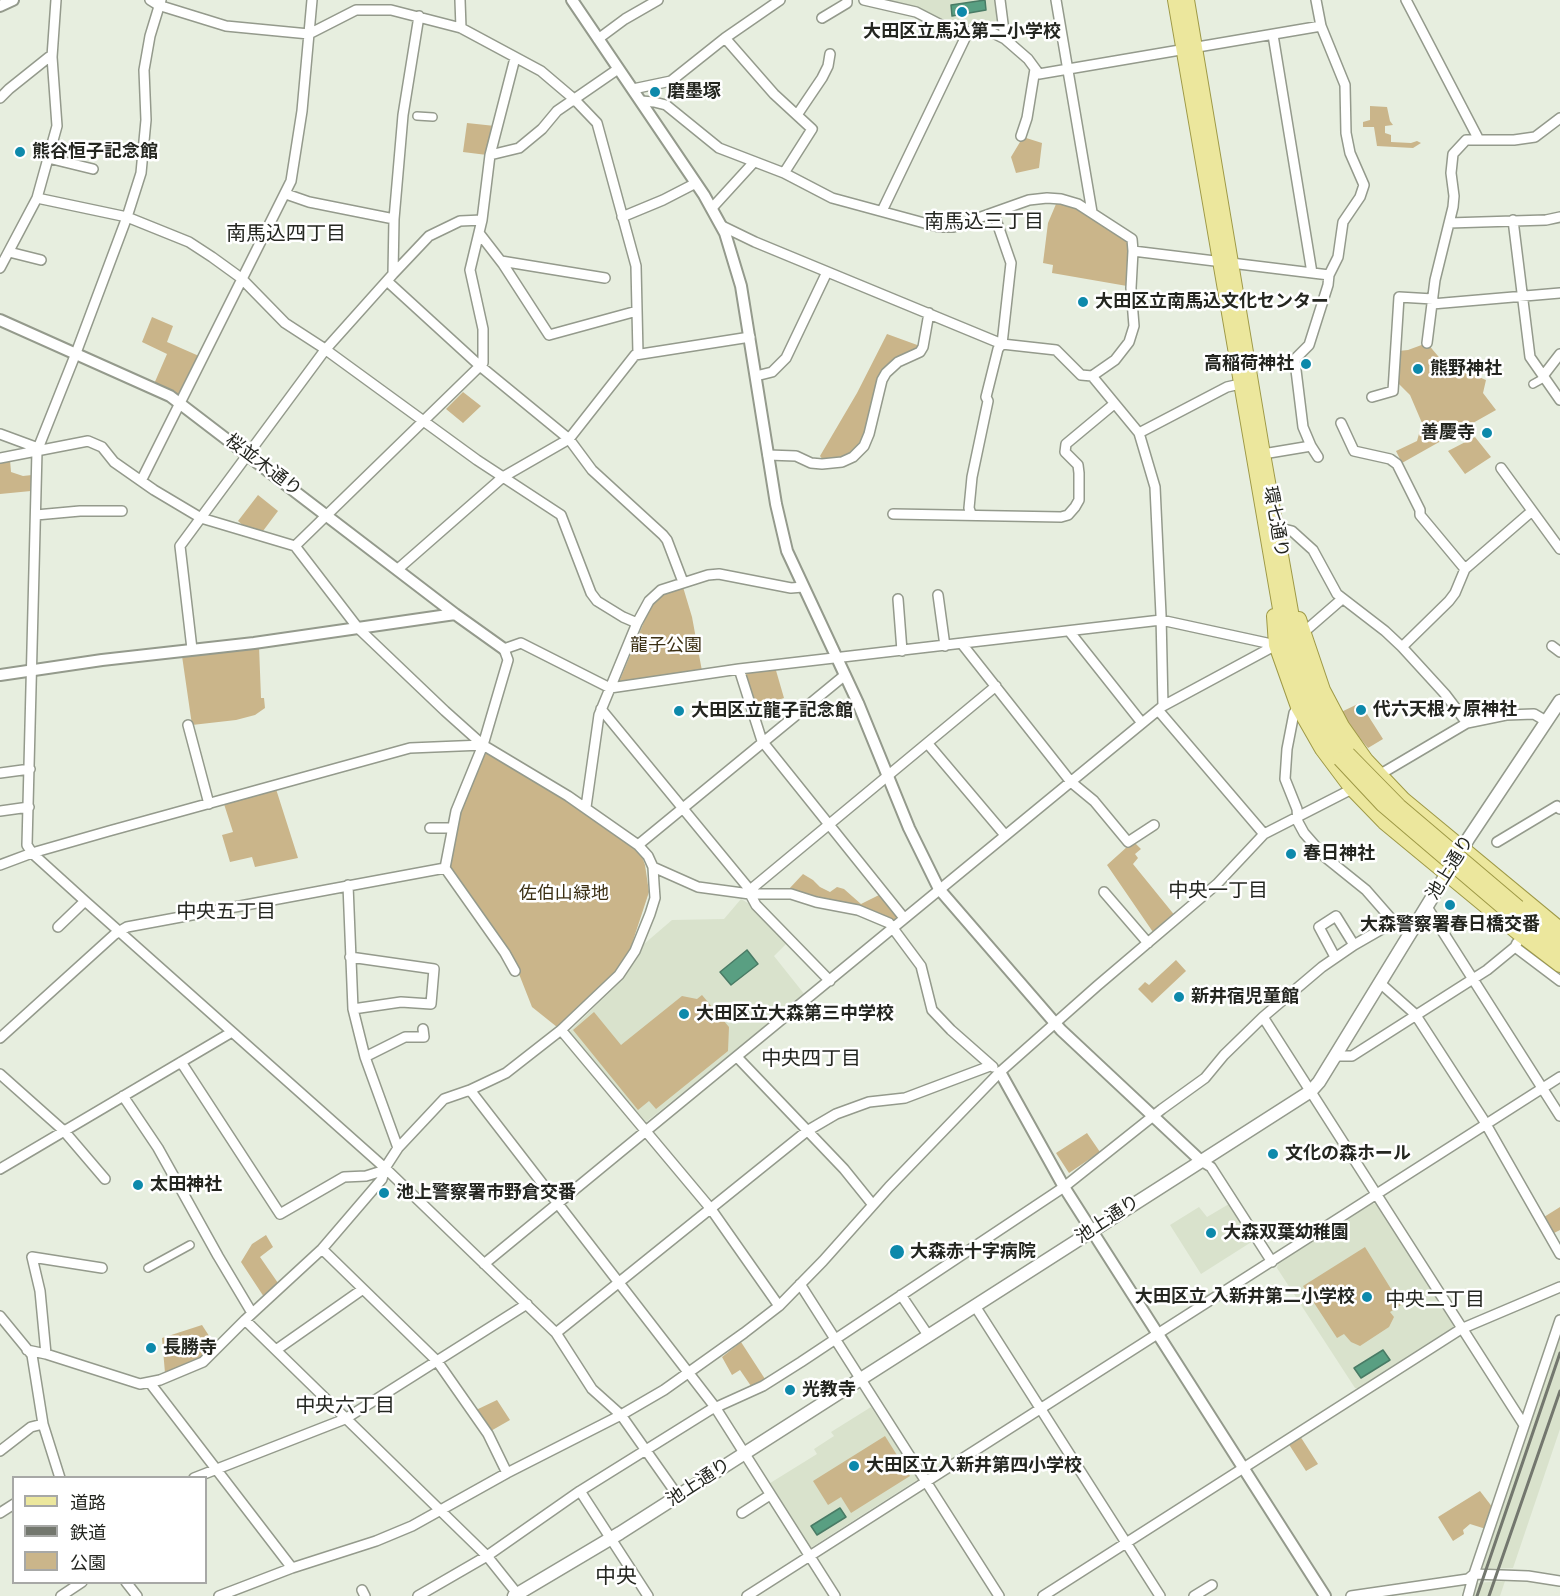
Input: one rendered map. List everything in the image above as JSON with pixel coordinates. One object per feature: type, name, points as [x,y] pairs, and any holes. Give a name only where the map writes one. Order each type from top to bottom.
[{"type":"main road","name":"環七通り","points":[[1175,0],[1189,48],[1225,262],[1276,527],[1284,632],[1305,697],[1323,733],[1344,756],[1560,953]]},
{"type":"main road","name":"環七通り","points":[[1187,0],[1189,48]]},
{"type":"main road","name":"環七通り","points":[[1225,262],[1240,384],[1283,596],[1304,666],[1344,756]]},
{"type":"main road","points":[[1283,596],[1304,632],[1316,672],[1332,709],[1354,744],[1379,775],[1431,822],[1558,923]]},
{"type":"main road","points":[[1283,596],[1274,626],[1276,645],[1298,707],[1322,749],[1352,789],[1377,815],[1448,874],[1518,941],[1560,965]]},
{"type":"main road","name":"池上通り","points":[[517,1595],[612,1538],[1311,1091],[1319,1082],[1464,847],[1560,701]]},
{"type":"main road","name":"環七通り","points":[[1515,911],[1560,941]]},
{"type":"street","points":[[0,6],[13,0]]},
{"type":"street","points":[[0,268],[37,198],[57,126],[52,57],[56,0]]},
{"type":"street","points":[[141,481],[181,404],[241,278],[286,194],[292,173],[302,111],[312,0]]},
{"type":"street","points":[[460,0],[461,28]]},
{"type":"street","points":[[572,0],[696,183],[722,226],[738,271],[768,455],[785,542],[803,587],[845,675],[909,828],[939,889],[1055,1024],[1201,1161],[1211,1167],[1272,1262]]},
{"type":"street","points":[[598,39],[625,19],[658,0]]},
{"type":"street","points":[[633,89],[671,81],[725,38],[780,0]]},
{"type":"street","points":[[822,18],[847,3],[847,0]]},
{"type":"street","points":[[864,0],[916,12],[949,29],[968,32],[985,29],[1005,39],[1040,74],[1322,27]]},
{"type":"street","points":[[1000,0],[1005,39]]},
{"type":"street","points":[[1056,0],[1092,212]]},
{"type":"street","points":[[1316,0],[1322,27],[1345,85],[1346,133],[1350,153],[1365,185],[1360,197],[1343,222],[1338,257],[1329,275],[1309,345],[1295,362],[1303,428],[1318,457]]},
{"type":"street","points":[[1406,0],[1479,140]]},
{"type":"street","points":[[398,570],[504,477],[569,438],[638,354],[636,266],[597,123],[574,99],[541,71],[461,28],[419,16],[391,10],[356,10],[309,34],[226,26],[156,2],[144,70],[146,120],[141,173],[76,353],[37,450],[27,845],[32,853],[85,901],[385,1168],[527,1304],[556,1333],[592,1389],[621,1415],[644,1451],[678,1496]]},
{"type":"street","points":[[419,16],[404,115],[390,277],[480,366],[569,438],[592,470],[663,535],[683,582]]},
{"type":"street","points":[[882,211],[968,32]]},
{"type":"street","points":[[1273,34],[1312,273]]},
{"type":"street","points":[[725,38],[774,94],[812,129],[784,172]]},
{"type":"street","points":[[797,115],[822,78],[828,66],[830,54]]},
{"type":"street","points":[[0,98],[49,57],[52,57]]},
{"type":"street","points":[[295,546],[424,423],[483,363],[483,329],[470,270],[482,220],[490,155],[514,58]]},
{"type":"street","points":[[490,155],[519,147],[542,129],[557,111],[618,69]]},
{"type":"street","points":[[1022,136],[1035,69]]},
{"type":"street","points":[[641,101],[666,105],[719,148],[784,172],[832,198],[939,227],[953,227],[1029,200],[1047,198],[1070,201],[1092,212],[1132,239],[1131,288],[1134,327],[1130,342],[1115,360],[1092,376],[1081,375],[1056,350],[1002,344],[722,226]]},
{"type":"street","points":[[417,116],[433,117]]},
{"type":"street","points":[[1427,343],[1435,280],[1454,196],[1451,173],[1453,154],[1466,140],[1514,140],[1534,137],[1560,118]]},
{"type":"street","points":[[48,158],[93,169]]},
{"type":"street","points":[[712,208],[754,162]]},
{"type":"street","points":[[622,217],[663,201],[696,183]]},
{"type":"street","points":[[286,194],[309,202],[394,219]]},
{"type":"street","points":[[37,198],[127,217],[189,242],[241,278],[285,323],[326,350],[424,423],[561,515],[591,593],[597,601],[637,623]]},
{"type":"street","points":[[971,514],[969,508],[972,477],[988,401],[986,397],[998,349],[1002,344],[1011,263],[993,214]]},
{"type":"street","points":[[1449,223],[1546,220],[1560,217]]},
{"type":"street","points":[[192,649],[180,546],[326,350],[390,277],[429,236],[460,221],[482,220]]},
{"type":"street","points":[[1513,220],[1530,357],[1560,400]]},
{"type":"street","points":[[479,233],[501,261],[549,335],[637,311]]},
{"type":"street","points":[[1133,251],[1329,275]]},
{"type":"street","points":[[9,252],[41,260]]},
{"type":"street","points":[[501,261],[604,278]]},
{"type":"street","points":[[756,376],[772,372],[786,358],[827,272]]},
{"type":"street","points":[[1372,397],[1393,391],[1399,297],[1432,302],[1560,293]]},
{"type":"street","points":[[768,455],[796,456],[811,463],[822,464],[842,462],[852,457],[864,446],[869,434],[882,380],[886,373],[898,362],[920,352],[923,347],[929,313]]},
{"type":"street","name":"桜並木通り","points":[[0,320],[170,396],[504,649]]},
{"type":"street","points":[[638,354],[750,337]]},
{"type":"street","points":[[1533,384],[1542,379],[1560,354]]},
{"type":"street","points":[[1092,376],[1139,433],[1155,487],[1161,620],[1160,708],[1264,834]]},
{"type":"street","points":[[1139,433],[1227,387],[1240,384]]},
{"type":"street","points":[[893,514],[1068,515],[1079,500],[1079,473],[1078,465],[1065,452],[1066,444],[1114,404]]},
{"type":"street","points":[[1341,423],[1354,451],[1390,459],[1397,464],[1420,510],[1420,515],[1465,570]]},
{"type":"street","points":[[0,434],[37,450]]},
{"type":"street","points":[[0,458],[88,441],[102,447],[114,462],[141,481],[201,518],[295,546],[358,628],[483,745],[586,807],[638,845],[648,856],[653,867],[654,898],[635,951],[619,975],[561,1030],[506,1073],[444,1099],[398,1148],[385,1168],[382,1179],[322,1250],[248,1316],[203,1362],[150,1383],[140,1384],[27,1350]]},
{"type":"street","points":[[1263,454],[1311,446]]},
{"type":"street","points":[[1501,468],[1560,549]]},
{"type":"street","points":[[36,515],[80,511],[122,511]]},
{"type":"street","points":[[1402,647],[1449,601],[1465,570],[1532,511]]},
{"type":"street","points":[[1276,527],[1292,531],[1313,550],[1337,594],[1402,647],[1467,723]]},
{"type":"street","points":[[586,807],[601,709],[637,623],[649,601],[661,590],[708,575],[719,574],[791,588],[803,587]]},
{"type":"street","points":[[938,595],[945,646]]},
{"type":"street","points":[[1304,632],[1342,598]]},
{"type":"street","points":[[898,599],[902,651]]},
{"type":"street","points":[[0,675],[254,643],[455,614]]},
{"type":"street","points":[[515,971],[505,953],[445,868],[456,811],[483,745],[508,660],[504,649],[521,644],[610,688],[739,669],[1161,620],[1276,645]]},
{"type":"street","points":[[1069,631],[1142,723]]},
{"type":"street","points":[[962,644],[1071,782],[1094,801],[1128,842],[1154,825]]},
{"type":"street","points":[[484,1264],[1160,708],[1276,645]]},
{"type":"street","points":[[739,669],[762,741],[904,918]]},
{"type":"street","points":[[638,845],[845,675]]},
{"type":"street","points":[[750,892],[996,686]]},
{"type":"street","points":[[1298,707],[1294,713],[1287,749],[1285,779],[1304,832],[1325,857],[1366,890],[1394,922],[1410,934]]},
{"type":"street","points":[[601,709],[750,892],[756,905],[830,981]]},
{"type":"street","points":[[1379,775],[1467,723],[1506,715],[1534,714],[1546,721]]},
{"type":"street","points":[[188,725],[209,804]]},
{"type":"street","points":[[928,744],[1005,836]]},
{"type":"street","points":[[0,865],[32,853],[410,748],[483,745]]},
{"type":"street","points":[[0,773],[30,769]]},
{"type":"street","points":[[219,1596],[292,1568],[376,1541],[412,1526],[664,1390],[779,1306],[962,1110],[995,1069],[1055,1024],[1217,884],[1264,834],[1352,789]]},
{"type":"street","points":[[1377,815],[1383,799],[1398,793]]},
{"type":"street","points":[[1497,842],[1559,806]]},
{"type":"street","points":[[0,811],[28,807]]},
{"type":"street","points":[[1413,845],[1427,838],[1431,822]]},
{"type":"street","points":[[430,828],[451,828]]},
{"type":"street","points":[[653,867],[698,886],[791,894],[816,902],[858,910],[890,923],[921,966],[932,1010],[995,1069],[1064,1187],[1325,1596]]},
{"type":"street","points":[[0,1038],[119,931],[127,927],[445,868]]},
{"type":"street","points":[[348,885],[353,1009],[365,1058],[398,1148]]},
{"type":"street","points":[[1104,892],[1148,943]]},
{"type":"street","points":[[57,927],[85,901]]},
{"type":"street","points":[[1427,907],[1560,1116]]},
{"type":"street","points":[[1335,957],[1319,927],[1336,916],[1354,945]]},
{"type":"street","points":[[418,1596],[487,1556],[580,1491],[715,1407],[763,1386],[801,1362],[1064,1187],[1205,1077],[1263,1017],[1335,957],[1394,922]]},
{"type":"street","points":[[1335,1056],[1352,1056],[1487,970],[1518,941],[1560,981]]},
{"type":"street","points":[[350,957],[434,969],[431,1004],[401,1002],[353,1009]]},
{"type":"street","points":[[1380,983],[1415,1014],[1486,1125],[1560,1254]]},
{"type":"street","points":[[1263,1017],[1524,1425]]},
{"type":"street","points":[[365,1058],[405,1037],[424,1037],[423,1029]]},
{"type":"street","points":[[561,1030],[711,1209],[779,1306]]},
{"type":"street","points":[[0,1169],[232,1032]]},
{"type":"street","points":[[737,1057],[844,1169],[873,1205]]},
{"type":"street","points":[[181,1062],[280,1214],[344,1177],[366,1176],[385,1168]]},
{"type":"street","points":[[556,1333],[807,1131],[836,1114],[869,1102],[905,1098],[995,1069]]},
{"type":"street","points":[[0,1074],[64,1131],[105,1179]]},
{"type":"street","points":[[747,1596],[1560,1077]]},
{"type":"street","points":[[470,1090],[715,1407],[835,1596]]},
{"type":"street","points":[[123,1096],[158,1148],[218,1256],[248,1316],[276,1350],[487,1556],[517,1595]]},
{"type":"street","points":[[148,1268],[190,1245]]},
{"type":"street","points":[[322,1250],[437,1361],[488,1434],[507,1473]]},
{"type":"street","points":[[46,1354],[40,1291],[32,1257],[102,1268]]},
{"type":"street","points":[[800,1284],[999,1596]]},
{"type":"street","points":[[1043,1596],[1461,1329],[1560,1287]]},
{"type":"street","points":[[276,1350],[363,1289]]},
{"type":"street","points":[[901,1295],[928,1335]]},
{"type":"street","points":[[199,1476],[347,1418],[527,1304]]},
{"type":"street","points":[[975,1306],[1160,1596]]},
{"type":"street","points":[[0,1316],[32,1355],[43,1424],[59,1476]]},
{"type":"street","points":[[1468,1596],[1473,1574],[1560,1320]]},
{"type":"street","points":[[150,1383],[292,1568]]},
{"type":"street","points":[[0,1451],[31,1427],[43,1424]]},
{"type":"street","points":[[580,1491],[648,1596]]},
{"type":"street","points":[[742,1512],[770,1495]]},
{"type":"street","points":[[1473,1574],[1528,1576],[1560,1581]]},
{"type":"street","points":[[1350,1596],[1468,1580],[1473,1574]]},
{"type":"street","points":[[61,1596],[79,1584]]},
{"type":"street","points":[[128,1584],[137,1596]]},
{"type":"street","points":[[1194,1596],[1212,1585]]},
{"type":"shaded area","name":"大田区立馬込第二小学校","points":[[885,0],[995,0],[997,20],[989,26],[983,24],[959,28],[945,24],[922,9]]},
{"type":"shaded area","points":[[985,0],[986,10],[952,16],[951,5]]},
{"type":"shaded area","name":"大田区立大森第三中学校","points":[[741,899],[753,906],[787,943],[774,956],[805,995],[646,1122],[568,1033],[621,981],[644,944],[672,920],[724,919]]},
{"type":"shaded area","points":[[747,950],[758,964],[731,985],[720,972]]},
{"type":"shaded area","name":"大田区立 入新井第二小学校","points":[[1370,1203],[1377,1204],[1456,1328],[1360,1389],[1355,1388],[1277,1268],[1278,1263]]},
{"type":"shaded area","name":"大森双葉幼稚園","points":[[1229,1204],[1253,1241],[1201,1274],[1170,1225],[1199,1207],[1207,1217]]},
{"type":"shaded area","points":[[1560,1329],[1560,1429],[1513,1568],[1479,1569]]},
{"type":"shaded area","points":[[1383,1350],[1390,1360],[1361,1378],[1354,1368]]},
{"type":"shaded area","name":"大田区立入新井第四小学校","points":[[871,1407],[918,1478],[812,1547],[808,1546],[767,1485],[817,1454],[814,1449],[834,1436],[831,1432]]},
{"type":"shaded area","points":[[840,1508],[846,1517],[817,1535],[811,1526]]},
{"type":"shaded area","points":[[1505,1581],[1500,1596],[1471,1596],[1475,1583]]},
{"type":"green space","points":[[1370,106],[1387,107],[1393,125],[1385,126],[1385,133],[1391,135],[1391,142],[1417,141],[1421,143],[1413,148],[1377,146],[1374,127],[1363,127],[1363,122],[1370,120]]},
{"type":"green space","points":[[467,123],[495,126],[487,155],[463,152]]},
{"type":"green space","points":[[1023,137],[1042,143],[1039,168],[1016,173],[1011,157]]},
{"type":"green space","points":[[1056,204],[1075,206],[1130,239],[1127,286],[1052,273],[1053,265],[1043,263],[1048,223]]},
{"type":"green space","points":[[152,317],[173,326],[167,342],[199,356],[182,393],[177,394],[154,384],[167,354],[142,342]]},
{"type":"green space","points":[[887,334],[920,346],[879,378],[865,433],[854,451],[839,459],[823,460],[820,456],[857,393]]},
{"type":"green space","points":[[1427,343],[1443,362],[1486,380],[1483,393],[1496,410],[1402,463],[1396,451],[1417,441],[1422,423],[1410,395],[1398,383],[1398,351]]},
{"type":"green space","points":[[463,392],[481,406],[463,423],[446,409]]},
{"type":"green space","points":[[1475,437],[1491,457],[1465,474],[1448,451]]},
{"type":"green space","points":[[10,460],[11,472],[23,476],[32,475],[31,491],[0,494],[0,462]]},
{"type":"green space","points":[[258,495],[278,511],[263,531],[245,527],[238,521]]},
{"type":"green space","name":"龍子公園","points":[[683,587],[692,617],[702,671],[619,682],[651,605],[662,594]]},
{"type":"green space","points":[[259,646],[261,698],[264,698],[265,708],[255,715],[236,720],[192,725],[182,656]]},
{"type":"green space","points":[[775,667],[784,698],[756,707],[745,671]]},
{"type":"green space","points":[[1360,703],[1383,739],[1368,748],[1339,713]]},
{"type":"green space","name":"佐伯山緑地","points":[[486,748],[638,845],[645,865],[649,892],[624,968],[619,975],[557,1027],[532,1007],[519,974],[505,948],[450,869],[451,862],[448,862],[453,829]]},
{"type":"green space","points":[[276,789],[298,858],[255,867],[252,857],[230,862],[222,835],[233,832],[224,804]]},
{"type":"green space","points":[[1135,843],[1141,849],[1135,854],[1138,858],[1133,864],[1176,917],[1155,935],[1107,865],[1128,846]]},
{"type":"green space","points":[[803,874],[830,892],[837,887],[844,889],[861,904],[881,894],[900,917],[895,921],[847,903],[788,890]]},
{"type":"green space","points":[[1176,960],[1186,971],[1152,1003],[1138,989],[1145,982],[1149,985]]},
{"type":"green space","points":[[702,995],[729,1027],[728,1051],[656,1109],[649,1101],[638,1110],[573,1030],[594,1012],[621,1045],[682,996],[697,999]]},
{"type":"green space","points":[[1087,1133],[1100,1152],[1069,1173],[1056,1153]]},
{"type":"green space","points":[[1560,1207],[1560,1230],[1554,1233],[1544,1217]]},
{"type":"green space","points":[[266,1235],[273,1247],[260,1257],[278,1283],[264,1297],[241,1262],[252,1244]]},
{"type":"green space","points":[[1365,1247],[1401,1305],[1390,1312],[1394,1317],[1389,1327],[1360,1346],[1351,1342],[1344,1334],[1337,1338],[1303,1286]]},
{"type":"green space","points":[[202,1325],[215,1345],[199,1359],[165,1373],[162,1338]]},
{"type":"green space","points":[[741,1342],[765,1379],[751,1386],[740,1370],[732,1375],[722,1357]]},
{"type":"green space","points":[[497,1400],[510,1420],[489,1432],[476,1410]]},
{"type":"green space","points":[[885,1436],[910,1476],[851,1513],[841,1497],[828,1505],[813,1481]]},
{"type":"green space","points":[[1300,1436],[1318,1464],[1306,1471],[1288,1443]]},
{"type":"green space","points":[[1480,1491],[1493,1508],[1486,1529],[1470,1524],[1463,1530],[1464,1534],[1453,1541],[1438,1517]]},
{"type":"railway","points":[[1477,1596],[1560,1353]]},
{"type":"railway","points":[[1489,1596],[1560,1391]]},
{"type":"place","name":"大田区立馬込第二小学校","points":[[962,12]]},
{"type":"place","name":"磨墨塚","points":[[655,92]]},
{"type":"place","name":"熊谷恒子記念館","points":[[20,152]]},
{"type":"place","name":"大田区立南馬込文化センター","points":[[1083,302]]},
{"type":"place","name":"高稲荷神社","points":[[1306,364]]},
{"type":"place","name":"熊野神社","points":[[1418,369]]},
{"type":"place","name":"善慶寺","points":[[1487,433]]},
{"type":"place","name":"代六天根ヶ原神社","points":[[1361,710]]},
{"type":"place","name":"大田区立龍子記念館","points":[[679,711]]},
{"type":"place","name":"春日神社","points":[[1291,854]]},
{"type":"place","name":"大森警察署春日橋交番","points":[[1450,905]]},
{"type":"place","name":"新井宿児童館","points":[[1179,997]]},
{"type":"place","name":"大田区立大森第三中学校","points":[[684,1014]]},
{"type":"place","name":"文化の森ホール","points":[[1273,1154]]},
{"type":"place","name":"太田神社","points":[[138,1185]]},
{"type":"place","name":"池上警察署市野倉交番","points":[[384,1193]]},
{"type":"place","name":"大森双葉幼稚園","points":[[1211,1233]]},
{"type":"place","name":"大森赤十字病院","points":[[897,1252]]},
{"type":"place","name":"大田区立 入新井第二小学校","points":[[1367,1297]]},
{"type":"place","name":"長勝寺","points":[[151,1348]]},
{"type":"place","name":"光教寺","points":[[790,1390]]},
{"type":"place","name":"大田区立入新井第四小学校","points":[[854,1466]]},
{"type":"district","name":"南馬込三丁目","points":[[984,223]]},
{"type":"district","name":"南馬込四丁目","points":[[286,235]]},
{"type":"district","name":"中央一丁目","points":[[1218,892]]},
{"type":"district","name":"中央五丁目","points":[[226,913]]},
{"type":"district","name":"中央四丁目","points":[[811,1060]]},
{"type":"district","name":"中央二丁目","points":[[1435,1301]]},
{"type":"district","name":"中央六丁目","points":[[345,1407]]},
{"type":"district","name":"中央","points":[[616,1578]]}]
